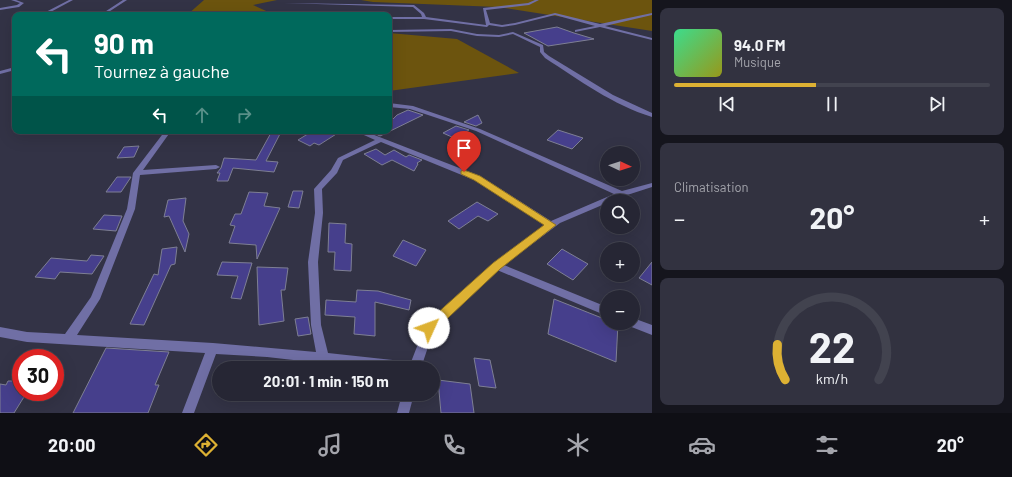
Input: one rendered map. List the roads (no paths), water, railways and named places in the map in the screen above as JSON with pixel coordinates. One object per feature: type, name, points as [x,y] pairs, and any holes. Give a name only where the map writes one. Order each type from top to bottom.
[{"type":"street","points":[[0,9],[18,6],[22,3],[13,0]]},
{"type":"street","points":[[48,12],[71,0]]},
{"type":"street","points":[[107,12],[125,0]]},
{"type":"street","points":[[488,24],[484,9],[529,4],[537,0]]},
{"type":"street","points":[[286,4],[414,6],[423,14],[424,18]]},
{"type":"street","points":[[392,18],[424,18],[487,26],[488,24],[502,26],[555,14],[652,39]]},
{"type":"street","points":[[576,31],[598,24],[652,14]]},
{"type":"street","points":[[392,31],[451,30],[477,35],[499,36],[513,33],[542,46],[542,52],[547,57],[636,110],[652,115]]},
{"type":"street","points":[[0,73],[12,69]]},
{"type":"street","points":[[392,105],[411,107],[478,130],[621,194],[652,185]]},
{"type":"street","points":[[68,339],[95,299],[131,209],[138,173],[166,134]]},
{"type":"street","points":[[366,134],[477,178],[551,225]]},
{"type":"street","points":[[323,358],[316,326],[313,262],[319,213],[318,189],[334,171],[340,159],[382,140]]},
{"type":"street","points":[[138,173],[216,167]]},
{"type":"street","points":[[417,361],[429,328],[496,266],[551,225],[600,203]]},
{"type":"street","points":[[496,266],[600,309]]},
{"type":"street","points":[[640,326],[652,330]]},
{"type":"street","points":[[0,332],[27,337],[213,348],[351,361]]},
{"type":"street","points":[[188,413],[213,348]]},
{"type":"street","points":[[403,413],[406,401]]}]
